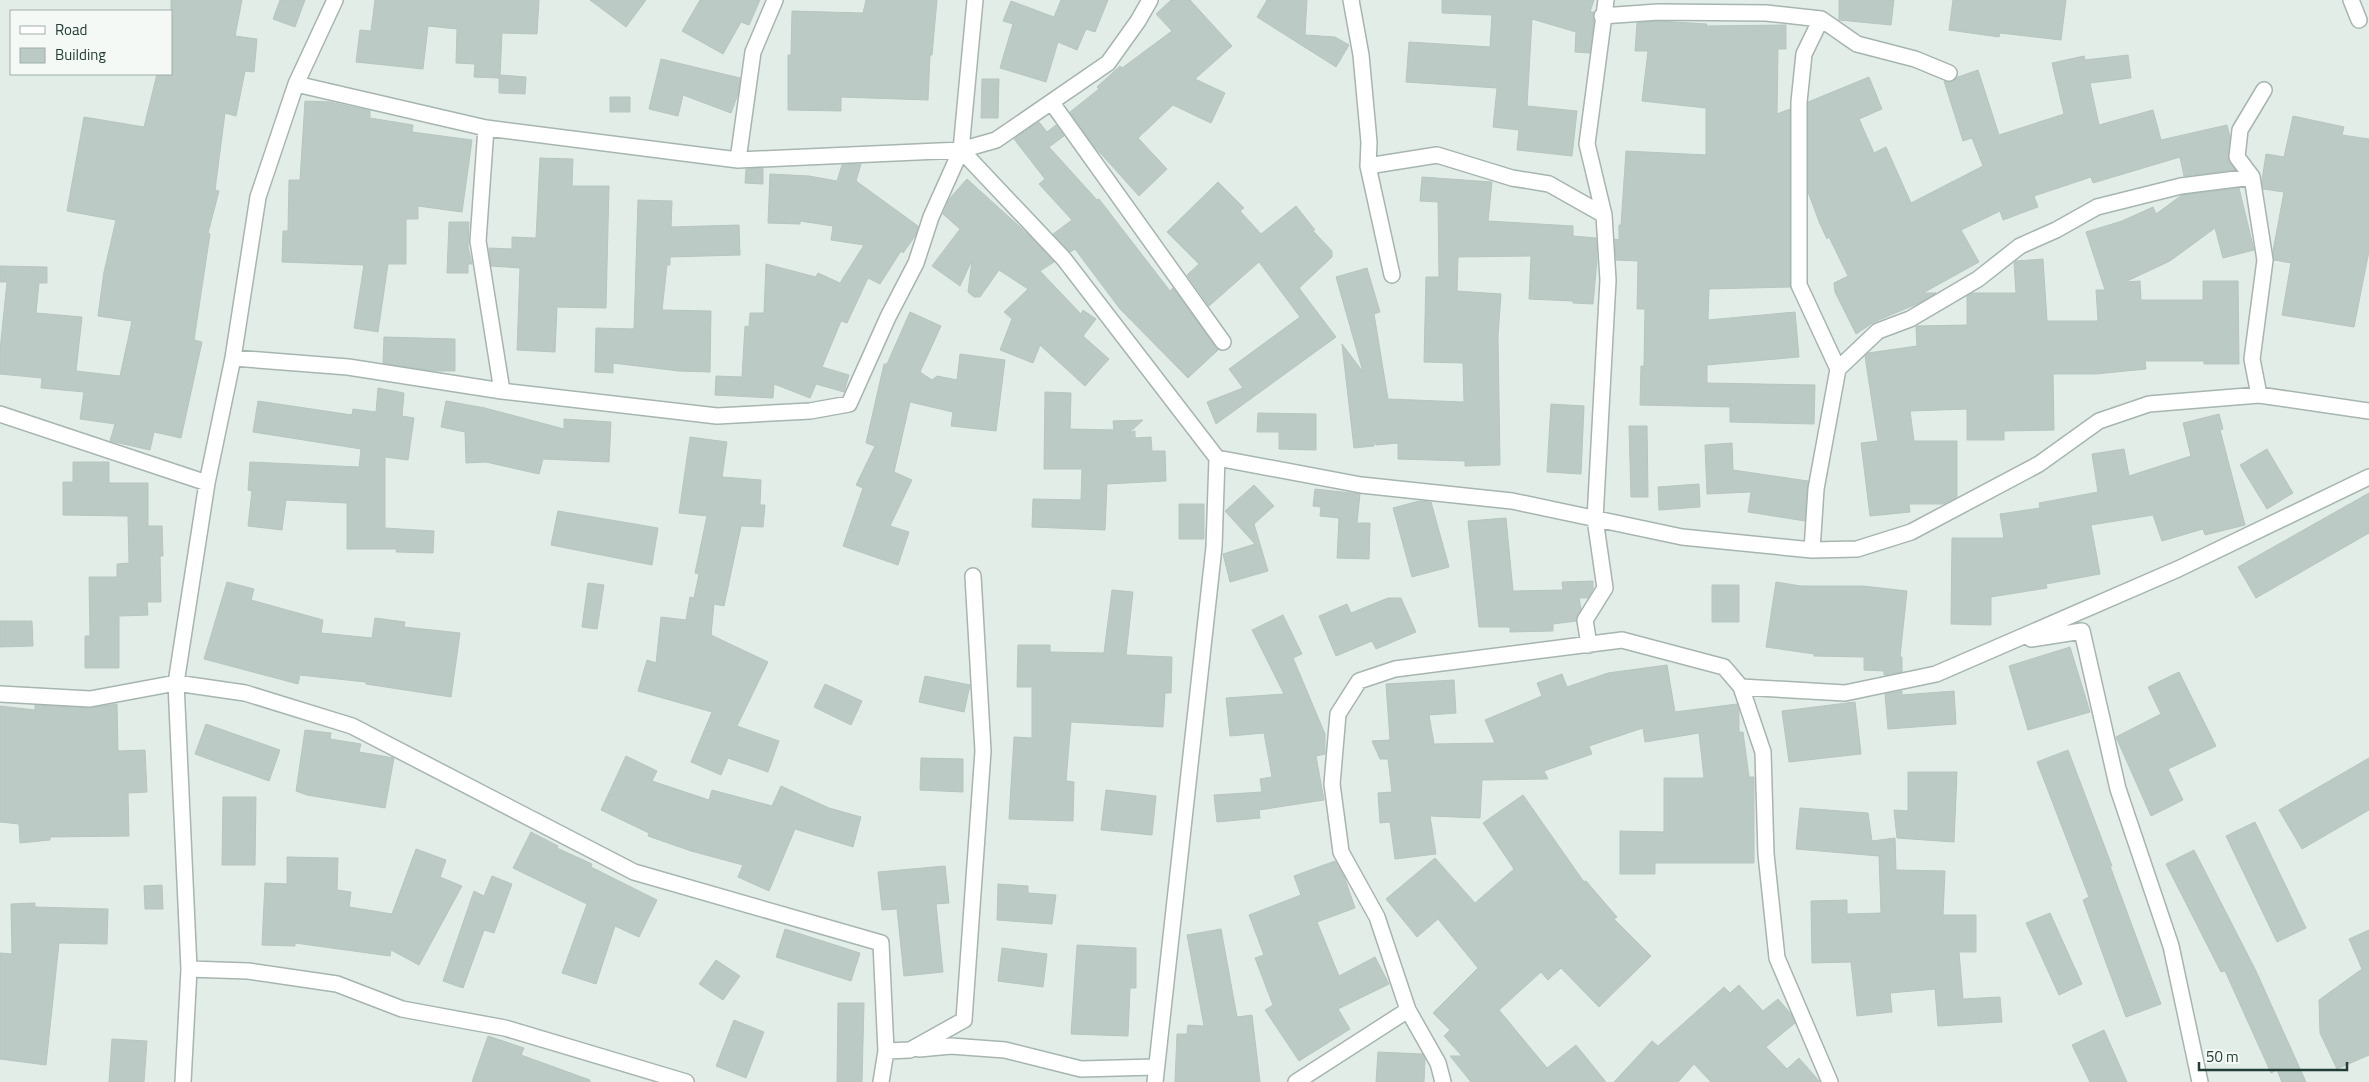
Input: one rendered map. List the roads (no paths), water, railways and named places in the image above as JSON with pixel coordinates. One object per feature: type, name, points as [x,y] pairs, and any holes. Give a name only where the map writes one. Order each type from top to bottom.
[{"type":"street","points":[[182,1082],[190,969],[176,683],[207,482],[233,358],[258,198],[296,84],[334,0]]},
{"type":"street","points":[[738,160],[753,52],[774,0]]},
{"type":"street","points":[[233,358],[348,367],[502,391],[717,416],[810,410],[849,404],[888,317],[916,263],[931,217],[961,150],[975,0]]},
{"type":"street","points":[[296,84],[486,128],[738,160],[961,150],[996,140],[1108,63],[1138,21],[1150,0]]},
{"type":"street","points":[[1351,0],[1361,55],[1368,142],[1368,166],[1392,275]]},
{"type":"street","points":[[1589,645],[1585,620],[1605,588],[1595,519],[1608,280],[1604,215],[1588,144],[1602,16],[1606,0]]},
{"type":"street","points":[[2351,0],[2358,20]]},
{"type":"street","points":[[1602,16],[1658,12],[1707,12],[1766,14],[1821,19],[1857,44],[1916,59],[1949,73]]},
{"type":"street","points":[[1812,550],[1816,489],[1838,369],[1799,285],[1799,102],[1804,54],[1821,19]]},
{"type":"street","points":[[2259,395],[2252,359],[2264,260],[2252,177],[2237,157],[2240,130],[2264,90]]},
{"type":"street","points":[[1052,103],[1223,342]]},
{"type":"street","points":[[486,128],[478,242],[502,391]]},
{"type":"street","points":[[886,1051],[952,1046],[1006,1050],[1081,1069],[1155,1075],[1214,547],[1217,458],[1064,259],[961,150]]},
{"type":"street","points":[[1368,166],[1436,156],[1512,178],[1549,184],[1604,215]]},
{"type":"street","points":[[1838,369],[1878,331],[1910,319],[1978,279],[2020,246],[2056,230],[2097,207],[2181,186],[2252,177]]},
{"type":"street","points":[[1217,458],[1361,485],[1512,501],[1682,537],[1812,550],[1857,549],[1911,532],[2039,464],[2099,421],[2149,404],[2259,395],[2369,411]]},
{"type":"street","points":[[0,414],[207,482]]},
{"type":"street","points":[[1741,687],[1845,693],[1936,674],[2178,568],[2369,477]]},
{"type":"street","points":[[910,1050],[964,1020],[983,751],[973,576]]},
{"type":"street","points":[[2011,641],[2082,631],[2118,789],[2171,946],[2200,1082]]},
{"type":"street","points":[[1443,1082],[1438,1063],[1408,1010],[1377,917],[1341,852],[1332,784],[1338,714],[1359,681],[1395,669],[1622,640],[1724,667],[1741,687],[1763,752],[1766,854],[1777,958],[1830,1082]]},
{"type":"street","points":[[0,694],[90,700],[176,683],[245,693],[352,726],[634,872],[881,943],[886,1051],[881,1082]]},
{"type":"street","points":[[190,969],[248,970],[337,984],[402,1009],[505,1028],[686,1082]]},
{"type":"street","points":[[1296,1082],[1408,1010]]}]
